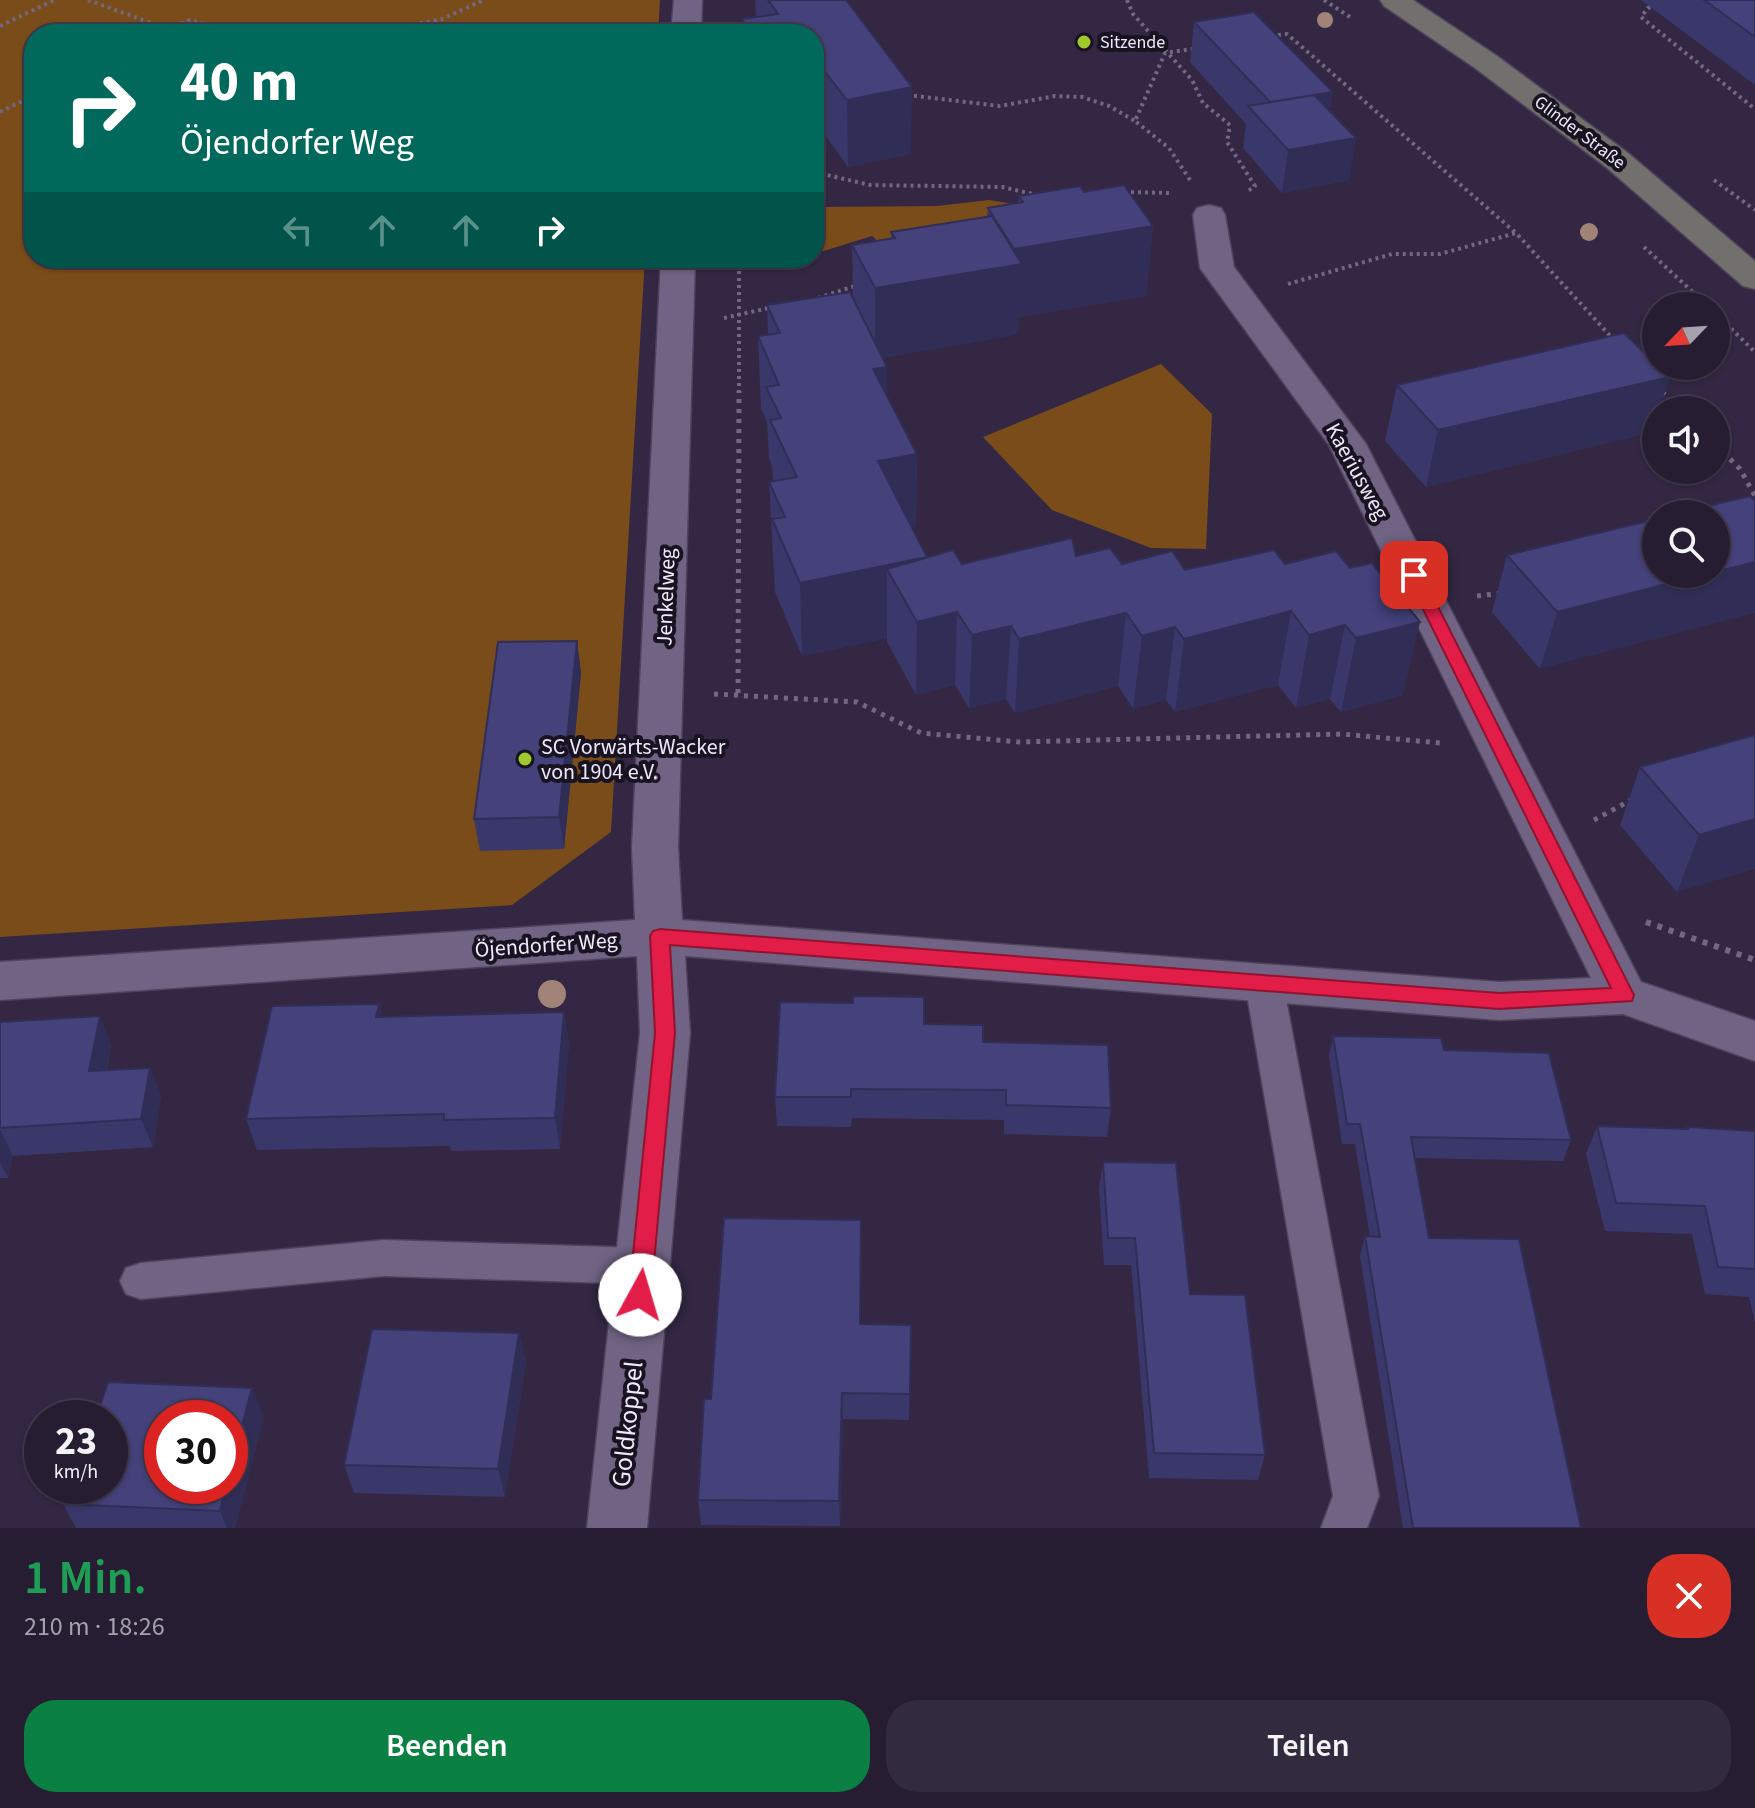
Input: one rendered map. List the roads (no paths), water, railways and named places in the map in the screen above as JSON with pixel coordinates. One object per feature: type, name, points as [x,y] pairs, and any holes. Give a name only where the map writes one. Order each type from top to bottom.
[{"type":"main road","name":"Glinder Straße","points":[[1394,0],[1486,62],[1617,160],[1755,279]]},
{"type":"street","points":[[687,24],[688,0]]},
{"type":"street","name":"Kaeriusweg","points":[[1204,205],[1217,268],[1347,444],[1624,995]]},
{"type":"street","name":"Jenkelweg","points":[[660,936],[655,847],[678,268]]},
{"type":"street","name":"Öjendorfer Weg","points":[[0,981],[660,936],[1499,1001],[1624,995],[1755,1041]]},
{"type":"street","name":"Goldkoppel","points":[[617,1528],[665,1033],[660,936]]},
{"type":"lane","points":[[1264,983],[1356,1496],[1344,1528]]},
{"type":"lane","points":[[141,1281],[384,1258],[643,1266]]},
{"type":"place","name":"Sitzende","points":[[1084,42]]},
{"type":"place","name":"SC Vorwärts-Wacker von 1904 e.V.","points":[[525,759]]}]
